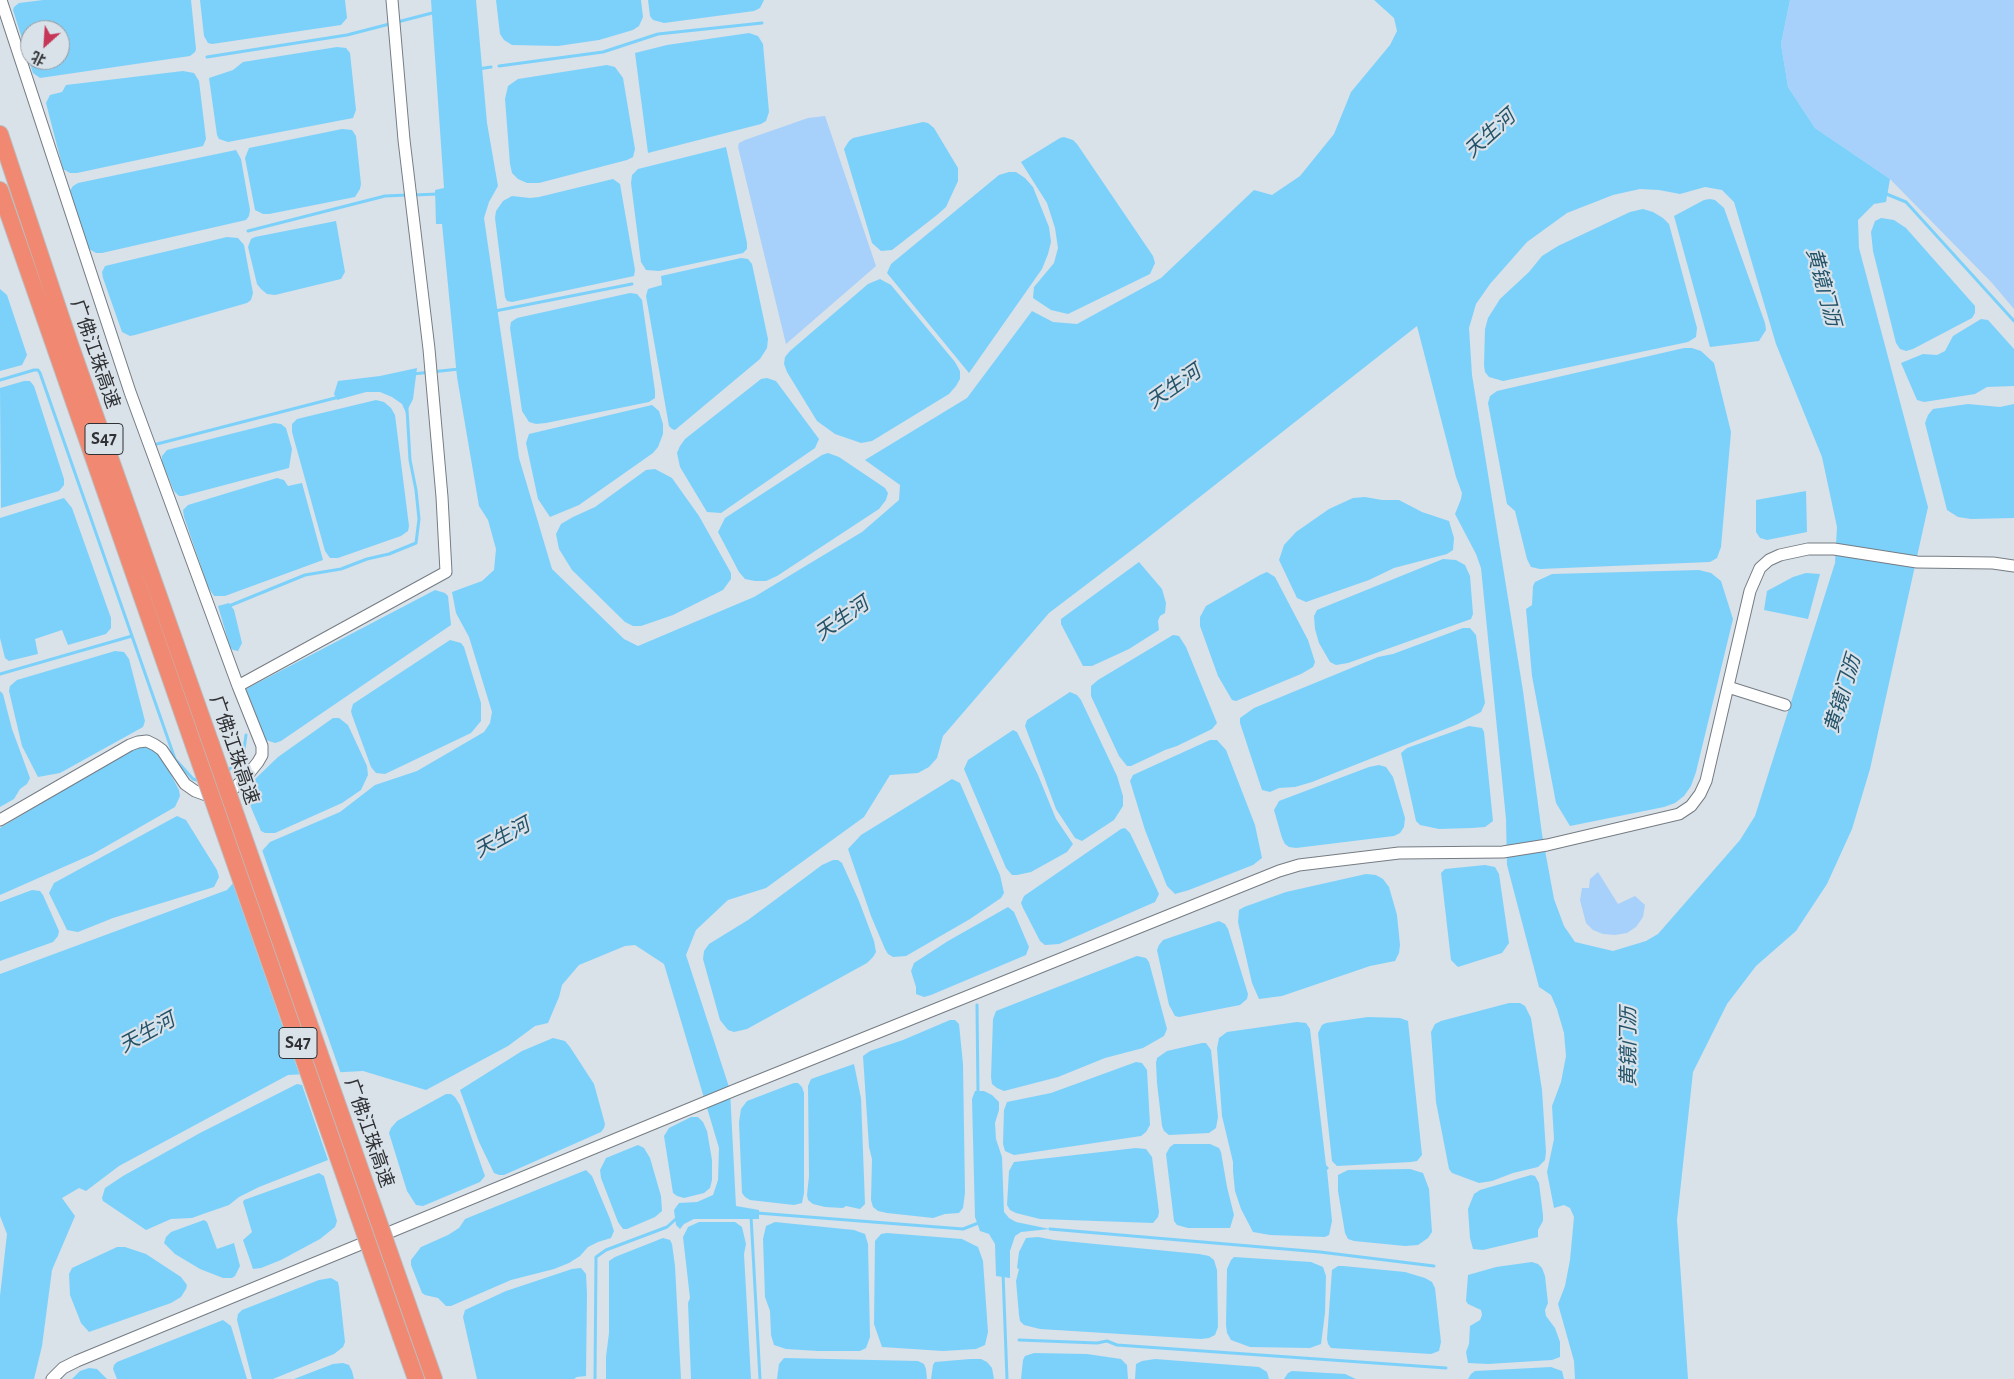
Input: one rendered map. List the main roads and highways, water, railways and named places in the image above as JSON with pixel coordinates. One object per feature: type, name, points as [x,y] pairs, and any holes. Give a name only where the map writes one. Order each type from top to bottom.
[{"type":"highway","name":"广佛江珠高速","points":[[0,134],[416,1379]]},
{"type":"highway","name":"广佛江珠高速","points":[[0,190],[434,1379]]},
{"type":"water","points":[[43,0],[191,0],[196,49],[190,56],[40,78],[32,70],[70,70],[70,20],[20,20],[20,32],[13,10],[19,3]]},
{"type":"water","points":[[200,0],[345,0],[347,18],[341,25],[212,44],[208,43],[204,36]]},
{"type":"water","points":[[431,0],[476,0],[487,123],[498,186],[489,202],[484,218],[519,458],[552,569],[624,639],[638,646],[754,597],[862,532],[899,500],[900,485],[865,460],[967,398],[1032,311],[1053,322],[1077,324],[1161,278],[1254,190],[1272,195],[1300,176],[1334,134],[1351,92],[1390,45],[1397,31],[1394,18],[1374,0],[1790,0],[1781,44],[1788,87],[1815,128],[1890,179],[1886,202],[1874,204],[1858,220],[1859,248],[1928,507],[1870,769],[1852,829],[1827,884],[1796,931],[1756,966],[1727,1004],[1693,1072],[1677,1220],[1688,1379],[1575,1379],[1574,1361],[1558,1304],[1565,1286],[1570,1260],[1574,1217],[1570,1208],[1564,1205],[1554,1208],[1547,1172],[1554,1139],[1552,1106],[1561,1082],[1566,1056],[1564,1033],[1551,995],[1539,987],[1507,865],[1506,819],[1481,568],[1476,554],[1455,514],[1462,493],[1456,477],[1417,326],[1049,613],[943,736],[937,758],[929,767],[918,773],[890,775],[864,817],[766,888],[728,900],[696,930],[686,955],[730,1090],[736,1206],[759,1210],[759,1219],[694,1219],[684,1224],[680,1229],[676,1225],[674,1210],[679,1203],[697,1202],[713,1195],[718,1180],[719,1148],[664,964],[635,945],[625,946],[579,965],[562,985],[548,1023],[535,1026],[508,1046],[426,1090],[363,1071],[288,1075],[119,1166],[86,1191],[79,1188],[62,1198],[75,1216],[52,1270],[42,1346],[34,1379],[0,1379],[0,1296],[7,1234],[0,1216],[0,974],[227,890],[270,842],[340,812],[375,785],[417,771],[484,732],[490,723],[492,712],[469,637],[456,613],[452,592],[482,581],[494,570],[496,549],[488,520],[479,506],[457,377],[442,224],[436,224],[435,190],[444,188]],"holes":[[[1705,187],[1722,190],[1734,202],[1776,344],[1822,457],[1837,527],[1835,563],[1755,816],[1740,840],[1658,934],[1646,941],[1613,951],[1575,942],[1564,926],[1554,899],[1542,834],[1523,691],[1472,375],[1469,328],[1476,304],[1490,284],[1527,242],[1567,213],[1613,195],[1640,189],[1680,194]]]},
{"type":"water","points":[[496,0],[641,0],[643,17],[639,26],[633,30],[599,40],[558,46],[512,45],[504,40],[500,34]]},
{"type":"water","points":[[648,0],[764,0],[760,8],[754,11],[664,23],[653,20],[650,16]]},
{"type":"water","points":[[749,33],[758,36],[763,44],[769,112],[766,121],[761,124],[648,153],[635,53],[667,45]]},
{"type":"water","points":[[337,47],[346,48],[350,53],[356,110],[353,118],[228,142],[219,139],[209,78],[233,70],[243,62]]},
{"type":"water","points":[[607,65],[615,67],[623,78],[635,149],[633,157],[539,183],[527,183],[518,179],[512,173],[510,164],[505,99],[508,86],[518,79]]},
{"type":"water","points":[[183,71],[194,73],[199,81],[206,139],[203,146],[77,173],[70,173],[63,169],[46,103],[50,95],[62,92],[66,85]]},
{"type":"water","points":[[923,122],[928,123],[934,128],[958,168],[958,181],[946,207],[892,250],[881,251],[872,243],[844,149],[853,138]]},
{"type":"water","points":[[342,129],[352,130],[356,136],[361,184],[355,197],[269,214],[263,214],[255,210],[245,158],[249,148]]},
{"type":"water","points":[[1064,137],[1073,140],[1077,144],[1153,256],[1155,263],[1150,274],[1068,314],[1051,310],[1033,298],[1034,287],[1054,263],[1058,248],[1055,228],[1047,203],[1021,162]]},
{"type":"water","points":[[726,147],[747,249],[743,253],[659,271],[646,270],[641,262],[631,183],[632,175],[638,169]]},
{"type":"water","points":[[236,150],[241,159],[250,210],[246,220],[102,253],[96,253],[89,249],[69,192],[73,186],[78,183]]},
{"type":"water","points":[[1016,172],[1033,187],[1049,227],[1051,242],[1042,269],[969,373],[887,273],[891,264],[999,175]]},
{"type":"water","points":[[613,179],[620,184],[635,270],[634,276],[512,302],[507,301],[495,218],[496,211],[503,201],[512,196],[539,197]]},
{"type":"water","points":[[1704,200],[1715,200],[1724,208],[1765,323],[1766,330],[1759,341],[1710,347],[1674,216]]},
{"type":"water","points":[[1643,209],[1653,212],[1669,224],[1697,328],[1696,337],[1688,342],[1503,381],[1489,377],[1485,372],[1484,365],[1485,329],[1488,318],[1500,299],[1529,272],[1542,256],[1558,246],[1630,212]]},
{"type":"water","points":[[1881,218],[1894,220],[1906,228],[1975,306],[1975,313],[1972,318],[1906,351],[1900,349],[1896,343],[1873,251],[1871,232],[1875,221]]},
{"type":"water","points":[[336,221],[345,272],[341,279],[275,295],[267,294],[261,289],[257,284],[248,247],[251,239]]},
{"type":"water","points":[[227,237],[238,238],[244,245],[253,293],[251,300],[247,303],[135,335],[130,336],[122,332],[103,278],[102,272],[105,266]]},
{"type":"water","points":[[741,258],[748,259],[752,264],[768,339],[767,348],[760,359],[675,430],[672,429],[669,426],[646,296],[648,289],[662,285],[661,276]]},
{"type":"water","points":[[880,279],[891,285],[955,362],[960,371],[960,379],[949,394],[872,441],[861,443],[835,434],[817,421],[784,364],[785,357],[790,351],[868,284]]},
{"type":"water","points":[[0,289],[7,295],[27,355],[22,365],[0,371]]},
{"type":"water","points":[[630,293],[637,294],[642,300],[655,398],[649,402],[546,423],[536,424],[529,422],[522,411],[510,328],[511,322],[517,318]]},
{"type":"water","points":[[1981,319],[1988,320],[2014,349],[2014,386],[1987,387],[1975,394],[1924,402],[1917,400],[1901,363],[1923,354],[1937,355],[1945,351],[1953,336]]},
{"type":"water","points":[[1684,348],[1701,351],[1714,363],[1731,432],[1721,547],[1717,558],[1710,562],[1540,569],[1531,567],[1527,559],[1515,511],[1507,504],[1488,403],[1490,396],[1497,391]]},
{"type":"water","points":[[417,368],[413,399],[406,413],[402,404],[380,392],[366,392],[337,400],[334,394],[338,381],[380,376]]},
{"type":"water","points":[[767,378],[776,381],[819,439],[815,448],[721,513],[707,512],[680,467],[677,453],[680,446],[685,439],[761,379]]},
{"type":"water","points":[[30,381],[34,386],[64,479],[64,485],[59,491],[1,508],[0,388]]},
{"type":"water","points":[[376,400],[384,402],[395,415],[409,526],[408,531],[401,536],[338,558],[330,558],[325,551],[292,432],[292,424],[297,419]]},
{"type":"water","points":[[1968,404],[2000,407],[2014,404],[2014,518],[1971,519],[1958,517],[1947,510],[1925,423],[1933,409]]},
{"type":"water","points":[[652,405],[659,411],[663,424],[663,434],[658,447],[653,453],[579,505],[550,517],[538,499],[526,443],[529,434]]},
{"type":"water","points":[[274,423],[281,424],[286,428],[292,449],[289,468],[183,496],[179,496],[174,491],[162,462],[162,456],[167,450]]},
{"type":"water","points":[[828,453],[839,457],[885,488],[888,493],[886,500],[879,509],[777,576],[766,581],[745,579],[739,572],[718,532],[725,518],[822,455]]},
{"type":"water","points":[[655,469],[672,478],[699,516],[731,573],[731,579],[723,590],[673,615],[641,626],[633,626],[625,622],[572,570],[559,549],[556,534],[561,524],[595,507],[646,470]]},
{"type":"water","points":[[277,478],[284,480],[288,486],[302,483],[323,560],[225,596],[214,596],[208,587],[183,510],[188,505]]},
{"type":"water","points":[[1806,491],[1807,532],[1767,540],[1760,538],[1756,532],[1756,500]]},
{"type":"water","points":[[1365,497],[1399,500],[1422,512],[1449,521],[1454,538],[1453,550],[1447,554],[1394,568],[1369,580],[1306,602],[1297,598],[1279,560],[1284,545],[1296,532],[1329,509],[1353,498]]},
{"type":"water","points":[[64,498],[72,508],[111,618],[111,628],[106,634],[68,645],[62,630],[35,639],[38,654],[9,661],[5,658],[0,638],[0,518]]},
{"type":"water","points":[[1443,559],[1456,560],[1465,565],[1470,576],[1473,614],[1471,619],[1348,663],[1336,665],[1330,662],[1319,643],[1315,629],[1314,616],[1317,610]]},
{"type":"water","points":[[1139,562],[1162,589],[1166,603],[1165,613],[1160,616],[1158,621],[1159,630],[1129,649],[1092,666],[1083,666],[1061,624],[1061,619]]},
{"type":"water","points":[[1699,570],[1711,573],[1721,581],[1733,619],[1691,786],[1684,796],[1675,803],[1664,807],[1570,826],[1556,803],[1532,676],[1526,609],[1532,605],[1535,582],[1552,574]]},
{"type":"water","points":[[1267,572],[1275,577],[1308,640],[1315,662],[1313,667],[1301,674],[1236,701],[1232,700],[1218,676],[1200,626],[1200,617],[1206,606]]},
{"type":"water","points":[[1806,573],[1820,574],[1808,619],[1764,610],[1767,591],[1793,577]]},
{"type":"water","points":[[435,590],[448,596],[451,625],[281,741],[275,743],[266,740],[246,689]]},
{"type":"water","points":[[229,603],[234,610],[242,643],[238,651],[230,647],[218,606]]},
{"type":"water","points":[[1463,628],[1470,628],[1476,635],[1485,703],[1481,712],[1458,724],[1312,782],[1295,787],[1279,788],[1270,792],[1262,790],[1240,718],[1254,708],[1378,657],[1393,654]]},
{"type":"water","points":[[1173,635],[1179,636],[1186,647],[1217,723],[1212,729],[1177,746],[1127,766],[1119,756],[1091,696],[1091,686]]},
{"type":"water","points":[[450,640],[461,643],[464,647],[481,703],[481,721],[471,733],[385,774],[376,773],[371,767],[352,715],[353,704]]},
{"type":"water","points":[[115,651],[124,652],[129,659],[145,721],[143,727],[60,773],[38,777],[22,746],[9,691],[10,686],[17,680]]},
{"type":"water","points":[[0,691],[3,694],[12,729],[30,778],[14,799],[0,807]]},
{"type":"water","points":[[1070,692],[1077,695],[1081,700],[1117,776],[1123,796],[1123,806],[1114,820],[1082,841],[1075,838],[1056,809],[1025,726],[1027,720]]},
{"type":"water","points":[[333,718],[339,718],[348,725],[367,766],[368,775],[361,790],[342,803],[275,833],[261,831],[247,798],[253,781],[278,757]]},
{"type":"water","points":[[1469,726],[1482,728],[1484,732],[1493,821],[1485,827],[1472,828],[1439,829],[1420,825],[1416,821],[1401,753],[1407,748]]},
{"type":"water","points":[[1013,730],[1017,732],[1038,775],[1056,819],[1073,844],[1067,852],[1031,872],[1017,875],[1012,875],[1006,868],[964,769],[968,760]]},
{"type":"water","points":[[1210,740],[1217,740],[1226,750],[1255,825],[1262,858],[1253,865],[1175,894],[1167,886],[1163,876],[1145,830],[1130,781],[1133,775]]},
{"type":"water","points":[[150,748],[161,756],[179,790],[180,796],[175,807],[93,854],[0,895],[0,828],[132,749]]},
{"type":"water","points":[[1379,765],[1386,767],[1393,777],[1405,818],[1404,827],[1400,833],[1394,836],[1296,848],[1285,844],[1274,810],[1279,801],[1369,767]]},
{"type":"water","points":[[952,779],[960,783],[1000,875],[1004,893],[1001,898],[970,919],[906,956],[893,957],[885,949],[871,916],[848,849],[861,835]]},
{"type":"water","points":[[177,816],[186,820],[217,870],[219,877],[214,887],[113,918],[78,932],[67,930],[49,893],[54,883]]},
{"type":"water","points":[[1125,828],[1130,833],[1159,894],[1155,902],[1059,944],[1045,945],[1040,941],[1023,908],[1021,903],[1024,896]]},
{"type":"water","points":[[838,860],[842,863],[859,901],[874,941],[876,952],[873,957],[867,963],[747,1029],[734,1032],[728,1030],[720,1020],[703,959],[704,951],[709,944],[748,920],[822,865]]},
{"type":"water","points":[[1485,865],[1495,867],[1499,874],[1509,943],[1502,953],[1458,967],[1451,960],[1441,873],[1445,869]]},
{"type":"water","points":[[1366,874],[1376,875],[1383,879],[1389,887],[1397,915],[1400,945],[1395,961],[1370,966],[1282,996],[1259,999],[1252,983],[1238,922],[1239,910],[1286,892]]},
{"type":"water","points":[[32,890],[40,891],[43,895],[59,931],[58,936],[53,942],[0,961],[0,902]]},
{"type":"water","points":[[1008,907],[1014,912],[1029,947],[1026,955],[931,995],[924,997],[916,994],[911,971],[914,963]]},
{"type":"water","points":[[1219,921],[1225,924],[1228,929],[1248,994],[1247,999],[1240,1005],[1179,1017],[1175,1016],[1169,1005],[1157,950],[1159,945],[1163,940]]},
{"type":"water","points":[[1137,956],[1146,958],[1149,962],[1167,1029],[1164,1036],[1143,1048],[1105,1058],[1058,1077],[1004,1091],[992,1084],[993,1019],[996,1011]]},
{"type":"water","points":[[1509,1003],[1520,1003],[1525,1006],[1531,1018],[1542,1090],[1545,1160],[1538,1167],[1479,1183],[1452,1173],[1449,1169],[1436,1102],[1431,1032],[1435,1024],[1441,1021]]},
{"type":"water","points":[[1368,1017],[1400,1018],[1408,1021],[1422,1155],[1417,1161],[1411,1162],[1337,1166],[1332,1161],[1318,1033],[1322,1025],[1326,1023]]},
{"type":"water","points":[[950,1020],[955,1020],[959,1024],[963,1064],[965,1193],[963,1208],[959,1213],[945,1214],[933,1218],[878,1211],[873,1207],[871,1200],[872,1159],[869,1147],[863,1056],[870,1051],[903,1040]]},
{"type":"water","points":[[1297,1022],[1306,1023],[1310,1029],[1326,1165],[1329,1168],[1327,1170],[1332,1221],[1329,1235],[1325,1237],[1270,1235],[1253,1232],[1241,1209],[1235,1191],[1233,1162],[1222,1116],[1217,1048],[1219,1038],[1227,1032]]},
{"type":"water","points":[[553,1038],[565,1041],[594,1084],[605,1124],[604,1128],[601,1132],[504,1175],[494,1173],[479,1142],[460,1090],[522,1051]]},
{"type":"water","points":[[1206,1043],[1211,1050],[1218,1117],[1216,1128],[1209,1133],[1169,1135],[1162,1126],[1157,1083],[1157,1058],[1167,1051]]},
{"type":"water","points":[[1136,1062],[1142,1063],[1147,1070],[1150,1125],[1141,1136],[1014,1155],[1005,1151],[1003,1144],[1004,1110],[1007,1102],[1051,1093]]},
{"type":"water","points":[[854,1064],[861,1098],[865,1204],[860,1209],[846,1206],[843,1208],[825,1207],[813,1204],[808,1200],[807,1195],[809,1176],[808,1086],[811,1079]]},
{"type":"water","points":[[798,1083],[802,1087],[804,1093],[804,1193],[802,1203],[794,1205],[750,1200],[742,1193],[739,1122],[741,1109],[747,1101]]},
{"type":"water","points":[[297,1084],[302,1085],[328,1160],[259,1187],[239,1197],[229,1205],[192,1218],[171,1219],[146,1230],[103,1201],[105,1188],[123,1176],[200,1133]]},
{"type":"water","points":[[975,1091],[984,1091],[992,1095],[999,1102],[995,1123],[996,1139],[1002,1157],[1004,1212],[1016,1222],[1050,1229],[1021,1232],[1015,1236],[1010,1251],[1010,1278],[996,1276],[995,1244],[989,1234],[980,1231],[975,1217],[972,1099]]},
{"type":"water","points":[[446,1094],[451,1094],[455,1097],[460,1105],[485,1176],[480,1182],[423,1206],[416,1205],[407,1191],[389,1133],[397,1121]]},
{"type":"water","points":[[691,1117],[698,1117],[703,1122],[707,1131],[712,1160],[712,1180],[710,1188],[704,1193],[684,1198],[673,1193],[664,1136],[669,1128]]},
{"type":"water","points":[[1174,1144],[1210,1144],[1219,1148],[1234,1215],[1230,1228],[1188,1228],[1177,1225],[1174,1221],[1166,1154]]},
{"type":"water","points":[[638,1145],[644,1148],[650,1158],[661,1196],[662,1211],[655,1217],[623,1229],[618,1222],[601,1178],[600,1170],[606,1158]]},
{"type":"water","points":[[1136,1148],[1146,1149],[1152,1157],[1159,1212],[1158,1217],[1153,1223],[1040,1219],[1016,1213],[1010,1210],[1007,1205],[1009,1171],[1014,1162]]},
{"type":"water","points":[[1410,1169],[1423,1173],[1429,1189],[1432,1232],[1428,1238],[1418,1245],[1405,1246],[1348,1239],[1345,1233],[1338,1191],[1338,1175],[1348,1170]]},
{"type":"water","points":[[586,1170],[592,1176],[610,1219],[614,1231],[611,1238],[588,1247],[580,1256],[569,1263],[554,1269],[511,1280],[451,1306],[446,1306],[438,1298],[422,1293],[411,1265],[411,1260],[421,1247],[459,1228],[465,1219]]},
{"type":"water","points":[[319,1173],[324,1176],[337,1221],[335,1227],[320,1239],[281,1260],[253,1269],[243,1240],[252,1232],[244,1200]]},
{"type":"water","points":[[1531,1175],[1535,1176],[1539,1183],[1543,1215],[1543,1221],[1538,1230],[1538,1237],[1483,1250],[1473,1249],[1470,1238],[1468,1209],[1474,1194],[1480,1190]]},
{"type":"water","points":[[204,1220],[207,1222],[217,1249],[234,1243],[240,1266],[232,1278],[223,1278],[200,1269],[175,1254],[164,1243],[166,1237],[171,1232]]},
{"type":"water","points":[[699,1222],[735,1222],[742,1227],[746,1244],[744,1254],[751,1379],[691,1379],[688,1303],[690,1298],[683,1237],[688,1227]]},
{"type":"water","points":[[775,1222],[854,1230],[865,1234],[868,1244],[870,1337],[866,1348],[860,1351],[818,1351],[786,1349],[774,1345],[771,1335],[770,1311],[765,1297],[763,1239],[766,1226]]},
{"type":"water","points":[[881,1234],[962,1239],[978,1247],[983,1261],[988,1332],[985,1345],[976,1349],[943,1351],[882,1347],[874,1324],[875,1241]]},
{"type":"water","points":[[1038,1237],[1209,1256],[1214,1260],[1217,1270],[1218,1327],[1215,1335],[1201,1339],[1040,1329],[1024,1325],[1020,1321],[1016,1281],[1019,1269],[1017,1268],[1019,1252],[1026,1238]]},
{"type":"water","points":[[663,1238],[670,1240],[672,1244],[675,1266],[681,1379],[606,1379],[609,1333],[609,1261]]},
{"type":"water","points":[[117,1247],[125,1247],[146,1254],[181,1277],[187,1285],[186,1289],[181,1297],[171,1303],[89,1332],[81,1323],[70,1295],[69,1274],[72,1268]]},
{"type":"water","points":[[1234,1257],[1311,1262],[1323,1267],[1326,1276],[1325,1313],[1321,1344],[1310,1348],[1250,1347],[1231,1340],[1227,1333],[1226,1325],[1227,1269]]},
{"type":"water","points":[[1532,1262],[1542,1268],[1545,1276],[1548,1303],[1545,1310],[1546,1316],[1555,1328],[1560,1342],[1560,1357],[1552,1360],[1488,1364],[1468,1363],[1466,1352],[1469,1344],[1470,1326],[1480,1320],[1482,1315],[1481,1310],[1468,1304],[1466,1301],[1468,1275],[1496,1267]]},
{"type":"water","points":[[1338,1266],[1405,1272],[1432,1282],[1435,1288],[1441,1342],[1439,1351],[1431,1354],[1331,1348],[1327,1339],[1332,1270]]},
{"type":"water","points":[[581,1268],[586,1274],[587,1293],[586,1376],[574,1379],[477,1379],[463,1317],[465,1310],[506,1291],[572,1269]]},
{"type":"water","points":[[331,1278],[338,1282],[339,1287],[345,1342],[343,1347],[334,1354],[273,1379],[252,1379],[237,1320],[238,1314],[242,1310],[319,1280]]},
{"type":"water","points":[[223,1320],[231,1326],[247,1379],[117,1379],[113,1369],[117,1362]]},
{"type":"water","points":[[1034,1353],[1087,1354],[1121,1359],[1127,1365],[1128,1379],[1021,1379],[1025,1356]]},
{"type":"water","points":[[784,1358],[918,1361],[924,1364],[927,1379],[777,1379],[779,1364]]},
{"type":"water","points":[[981,1359],[987,1362],[992,1368],[994,1379],[931,1379],[935,1362]]},
{"type":"water","points":[[1155,1359],[1259,1367],[1267,1372],[1269,1379],[1135,1379],[1136,1364]]},
{"type":"water","points":[[343,1363],[349,1365],[354,1379],[294,1379],[333,1364]]},
{"type":"water","points":[[1551,1367],[1562,1371],[1564,1379],[1468,1379],[1475,1371]]},
{"type":"water","points":[[89,1368],[97,1369],[107,1379],[72,1379],[80,1371]]},
{"type":"water","points":[[1292,1371],[1345,1374],[1356,1379],[1284,1379]]},
{"type":"waterway","points":[[207,57],[347,35],[436,12]]},
{"type":"waterway","points":[[499,66],[603,52],[658,34],[762,23]]},
{"type":"waterway","points":[[478,69],[491,67]]},
{"type":"waterway","points":[[1884,193],[1906,202],[2014,321]]},
{"type":"waterway","points":[[414,195],[438,194]]},
{"type":"waterway","points":[[248,231],[385,196],[408,195]]},
{"type":"waterway","points":[[495,311],[632,284]]},
{"type":"waterway","points":[[413,374],[459,369]]},
{"type":"waterway","points":[[0,380],[34,370],[38,370],[40,373],[175,759],[193,779],[200,781]]},
{"type":"waterway","points":[[157,444],[339,397]]},
{"type":"waterway","points":[[229,606],[305,575],[341,569],[367,559],[389,554],[416,543],[419,519],[410,460],[407,409]]},
{"type":"waterway","points":[[0,674],[132,636]]},
{"type":"waterway","points":[[226,773],[237,761],[244,749],[246,735]]},
{"type":"waterway","points":[[977,1005],[978,1094]]},
{"type":"waterway","points":[[757,1213],[963,1229],[981,1222]]},
{"type":"waterway","points":[[751,1216],[760,1379]]},
{"type":"waterway","points":[[595,1379],[596,1257],[606,1250],[667,1227],[678,1217]]},
{"type":"waterway","points":[[1050,1229],[1320,1252],[1434,1266]]},
{"type":"waterway","points":[[1003,1273],[1007,1379]]},
{"type":"waterway","points":[[1019,1340],[1097,1343],[1107,1341],[1117,1345],[1446,1368]]},
{"type":"water label","name":"天生河","points":[[1490,134]]},
{"type":"water label","name":"黄镜门沥","points":[[1823,287]]},
{"type":"water label","name":"天生河","points":[[1174,387]]},
{"type":"water label","name":"天生河","points":[[842,619]]},
{"type":"water label","name":"黄镜门沥","points":[[1843,694]]},
{"type":"water label","name":"天生河","points":[[502,838]]},
{"type":"water label","name":"天生河","points":[[147,1033]]},
{"type":"water label","name":"黄镜门沥","points":[[1629,1047]]}]
